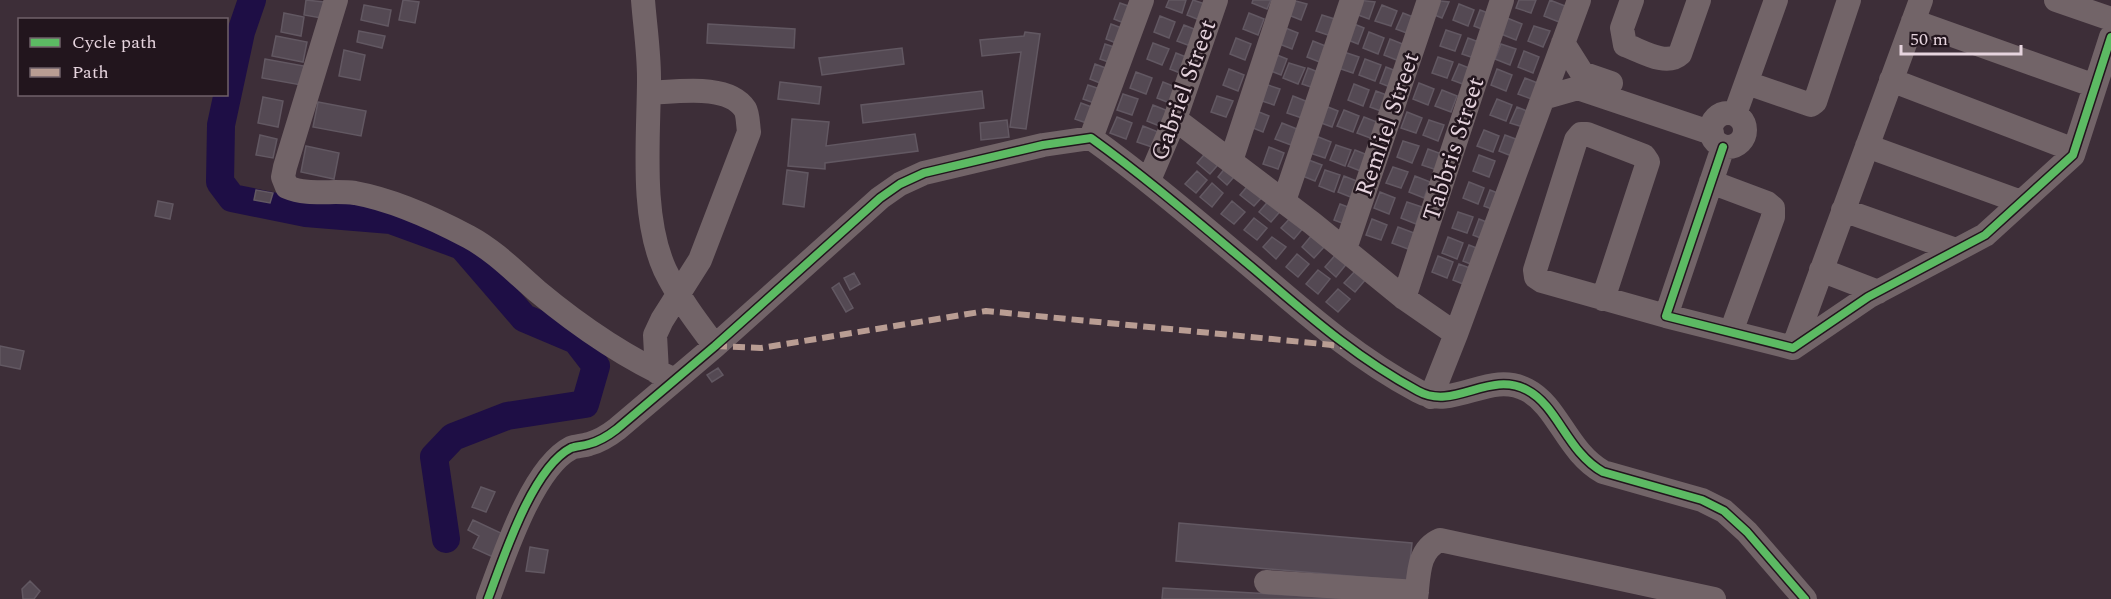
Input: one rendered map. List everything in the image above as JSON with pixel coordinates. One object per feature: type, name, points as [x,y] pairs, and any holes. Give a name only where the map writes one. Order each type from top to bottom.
[{"type":"street","points":[[336,0],[285,167],[284,177],[287,187],[308,192],[353,193],[379,199],[471,238],[501,258],[538,292],[586,328],[666,376]]},
{"type":"street","points":[[643,0],[649,93],[647,172],[655,234],[664,269],[678,296],[715,346]]},
{"type":"street","points":[[1091,138],[1142,0]]},
{"type":"street","name":"Gabriel Street","points":[[1149,180],[1175,119],[1216,0]]},
{"type":"street","points":[[1231,161],[1284,0]]},
{"type":"street","points":[[1284,201],[1352,0]]},
{"type":"street","name":"Remliel Street","points":[[1345,249],[1429,0]]},
{"type":"street","name":"Tabbris Street","points":[[1404,298],[1502,0]]},
{"type":"street","points":[[1431,397],[1579,0]]},
{"type":"street","points":[[1632,0],[1623,28],[1625,45],[1666,60],[1680,54],[1699,0]]},
{"type":"street","points":[[1666,316],[1711,182],[1721,128],[1747,83],[1776,0]]},
{"type":"street","points":[[1747,83],[1811,105],[1815,102],[1850,0]]},
{"type":"street","points":[[2056,0],[2111,20]]},
{"type":"street","points":[[1792,348],[1917,11],[2095,86]]},
{"type":"street","points":[[1603,299],[1648,162],[1644,156],[1587,134],[1581,134],[1576,140],[1535,270],[1536,277],[1542,281],[1603,299],[1792,348],[1878,292],[1985,235],[2073,155],[2111,37]]},
{"type":"street","points":[[1563,43],[1580,80]]},
{"type":"street","points":[[1543,98],[1580,80],[1721,128]]},
{"type":"street","points":[[1891,80],[2074,150]]},
{"type":"street","points":[[649,93],[696,91],[731,95],[746,110],[749,132],[700,260],[655,335],[666,376]]},
{"type":"street","points":[[1175,119],[1284,201],[1404,298],[1456,334]]},
{"type":"street","points":[[488,599],[530,495],[541,477],[571,448],[603,439],[617,429],[666,376],[715,346],[863,213],[900,184],[924,173],[1043,145],[1091,138],[1149,180],[1344,346],[1431,397],[1459,394],[1501,383],[1529,390],[1542,401],[1579,454],[1590,465],[1603,472],[1702,501],[1724,511],[1755,540],[1802,598]]},
{"type":"street","points":[[1867,146],[2021,202]]},
{"type":"street","points":[[1711,182],[1767,203],[1773,208],[1773,217],[1731,332]]},
{"type":"street","points":[[1843,210],[1956,250]]},
{"type":"street","points":[[1821,270],[1878,292]]},
{"type":"street","points":[[1266,582],[1416,595],[1422,555],[1428,545],[1440,540],[1714,599]]},
{"type":"building","points":[[306,0],[324,2],[321,18],[304,15]]},
{"type":"building","points":[[403,0],[419,2],[415,23],[399,20]]},
{"type":"building","points":[[1169,0],[1186,0],[1182,13],[1166,7]]},
{"type":"building","points":[[1193,0],[1208,5],[1202,21],[1187,15]]},
{"type":"building","points":[[1253,0],[1271,0],[1267,9],[1252,3]]},
{"type":"building","points":[[1292,0],[1307,4],[1301,20],[1286,14]]},
{"type":"building","points":[[1358,0],[1375,2],[1369,19],[1353,13]]},
{"type":"building","points":[[1432,0],[1449,2],[1442,18],[1427,12]]},
{"type":"building","points":[[1519,0],[1536,0],[1531,13],[1516,8]]},
{"type":"building","points":[[1550,0],[1565,6],[1559,22],[1544,16]]},
{"type":"building","points":[[1120,3],[1137,9],[1131,26],[1114,19]]},
{"type":"building","points":[[1459,4],[1474,10],[1468,26],[1453,20]]},
{"type":"building","points":[[364,5],[391,10],[388,26],[361,20]]},
{"type":"building","points":[[1382,5],[1397,11],[1391,26],[1375,21]]},
{"type":"building","points":[[1480,10],[1496,16],[1489,32],[1474,26]]},
{"type":"building","points":[[284,13],[304,17],[301,36],[281,32]]},
{"type":"building","points":[[1249,13],[1264,19],[1258,35],[1243,29]]},
{"type":"building","points":[[1403,13],[1418,19],[1412,35],[1396,29]]},
{"type":"building","points":[[1322,15],[1338,20],[1331,36],[1316,31]]},
{"type":"building","points":[[1160,16],[1175,22],[1169,38],[1154,32]]},
{"type":"building","points":[[1507,18],[1522,24],[1516,40],[1501,34]]},
{"type":"building","points":[[1349,22],[1364,28],[1358,44],[1343,38]]},
{"type":"building","points":[[708,24],[795,29],[794,48],[707,43]]},
{"type":"building","points":[[1111,24],[1127,30],[1121,45],[1106,39]]},
{"type":"building","points":[[1184,25],[1199,31],[1193,47],[1177,41]]},
{"type":"building","points":[[1534,26],[1550,31],[1543,47],[1528,41]]},
{"type":"building","points":[[1283,27],[1298,33],[1292,49],[1277,43]]},
{"type":"building","points":[[1446,30],[1461,35],[1455,51],[1440,46]]},
{"type":"building","points":[[359,31],[385,36],[382,48],[357,42]]},
{"type":"building","points":[[1025,32],[1040,34],[1026,129],[1010,127],[1021,52],[982,56],[980,40],[1024,36]]},
{"type":"building","points":[[1369,32],[1384,38],[1378,54],[1363,48]]},
{"type":"building","points":[[276,36],[307,42],[303,62],[272,56]]},
{"type":"building","points":[[1236,38],[1251,44],[1245,60],[1230,54]]},
{"type":"building","points":[[1468,38],[1484,44],[1477,59],[1462,54]]},
{"type":"building","points":[[1390,39],[1405,45],[1399,61],[1384,55]]},
{"type":"building","points":[[1313,41],[1328,47],[1322,63],[1307,57]]},
{"type":"building","points":[[1153,43],[1169,49],[1162,65],[1147,59]]},
{"type":"building","points":[[1105,44],[1120,49],[1114,64],[1100,59]]},
{"type":"building","points":[[1501,44],[1516,49],[1510,65],[1495,59]]},
{"type":"building","points":[[902,48],[904,64],[822,75],[819,58]]},
{"type":"building","points":[[344,50],[365,55],[360,80],[339,76]]},
{"type":"building","points":[[1524,51],[1539,57],[1533,73],[1518,67]]},
{"type":"building","points":[[1344,52],[1359,57],[1353,73],[1338,68]]},
{"type":"building","points":[[1176,53],[1191,59],[1185,75],[1170,69]]},
{"type":"building","points":[[1272,53],[1287,59],[1281,75],[1266,69]]},
{"type":"building","points":[[1438,57],[1453,62],[1447,78],[1432,73]]},
{"type":"building","points":[[265,59],[304,66],[301,85],[262,78]]},
{"type":"building","points":[[1365,59],[1381,65],[1375,81],[1359,75]]},
{"type":"building","points":[[1289,63],[1305,68],[1298,84],[1283,78]]},
{"type":"building","points":[[1095,64],[1111,70],[1105,85],[1090,79]]},
{"type":"building","points":[[1459,64],[1474,70],[1468,86],[1452,80]]},
{"type":"building","points":[[1386,67],[1401,73],[1395,89],[1380,83]]},
{"type":"building","points":[[1308,68],[1323,74],[1317,89],[1302,84]]},
{"type":"building","points":[[1229,69],[1244,75],[1238,91],[1223,85]]},
{"type":"building","points":[[1497,69],[1512,75],[1506,91],[1491,85]]},
{"type":"building","points":[[1136,72],[1152,78],[1146,94],[1130,88]]},
{"type":"building","points":[[1525,78],[1540,84],[1534,100],[1518,94]]},
{"type":"building","points":[[780,82],[821,87],[819,104],[778,99]]},
{"type":"building","points":[[1163,82],[1178,88],[1172,104],[1157,98]]},
{"type":"building","points":[[1419,83],[1434,89],[1428,105],[1413,99]]},
{"type":"building","points":[[1265,84],[1280,89],[1274,105],[1259,100]]},
{"type":"building","points":[[1354,84],[1369,90],[1363,106],[1348,100]]},
{"type":"building","points":[[1088,85],[1103,90],[1097,104],[1083,99]]},
{"type":"building","points":[[1442,90],[1457,96],[1451,112],[1435,106]]},
{"type":"building","points":[[982,91],[984,108],[863,123],[861,105]]},
{"type":"building","points":[[1376,91],[1392,97],[1386,113],[1370,107]]},
{"type":"building","points":[[1123,94],[1138,99],[1132,115],[1117,110]]},
{"type":"building","points":[[1217,96],[1233,101],[1226,117],[1211,112]]},
{"type":"building","points":[[1293,96],[1308,102],[1302,118],[1287,113]]},
{"type":"building","points":[[263,97],[283,101],[278,127],[258,123]]},
{"type":"building","points":[[1497,99],[1512,105],[1506,121],[1490,115]]},
{"type":"building","points":[[318,102],[366,111],[361,136],[313,127]]},
{"type":"building","points":[[1081,103],[1097,109],[1092,125],[1075,119]]},
{"type":"building","points":[[1153,105],[1168,111],[1162,127],[1147,121]]},
{"type":"building","points":[[1323,105],[1338,111],[1332,127],[1316,121]]},
{"type":"building","points":[[1517,107],[1532,113],[1526,128],[1510,123]]},
{"type":"building","points":[[1254,110],[1269,116],[1263,132],[1248,126]]},
{"type":"building","points":[[1344,110],[1359,116],[1353,132],[1337,126]]},
{"type":"building","points":[[1407,112],[1422,118],[1416,133],[1401,128]]},
{"type":"building","points":[[1117,117],[1132,123],[1126,139],[1110,133]]},
{"type":"building","points":[[1364,117],[1379,123],[1373,139],[1357,133]]},
{"type":"building","points":[[792,119],[829,122],[826,146],[915,134],[918,151],[825,163],[825,169],[788,166]]},
{"type":"building","points":[[1007,120],[1009,137],[981,140],[980,123]]},
{"type":"building","points":[[1429,120],[1444,125],[1438,141],[1423,135]]},
{"type":"building","points":[[1282,123],[1297,129],[1291,145],[1275,139]]},
{"type":"building","points":[[1143,126],[1158,132],[1152,147],[1137,142]]},
{"type":"building","points":[[1484,130],[1499,136],[1493,152],[1477,146]]},
{"type":"building","points":[[260,135],[277,139],[273,158],[256,155]]},
{"type":"building","points":[[1505,135],[1521,141],[1514,157],[1499,151]]},
{"type":"building","points":[[1316,136],[1331,142],[1325,158],[1310,153]]},
{"type":"building","points":[[1403,141],[1419,146],[1412,163],[1397,157]]},
{"type":"building","points":[[1336,145],[1351,150],[1345,166],[1330,160]]},
{"type":"building","points":[[306,146],[339,153],[334,179],[301,172]]},
{"type":"building","points":[[1269,147],[1284,153],[1278,169],[1263,164]]},
{"type":"building","points":[[1210,148],[1223,159],[1210,174],[1197,163]]},
{"type":"building","points":[[1428,149],[1444,155],[1437,170],[1422,165]]},
{"type":"building","points":[[1355,150],[1370,156],[1363,172],[1348,166]]},
{"type":"building","points":[[1479,155],[1495,161],[1489,177],[1473,171]]},
{"type":"building","points":[[1306,159],[1322,165],[1315,181],[1300,175]]},
{"type":"building","points":[[1229,163],[1239,171],[1227,185],[1218,177]]},
{"type":"building","points":[[1393,167],[1408,172],[1401,188],[1386,183]]},
{"type":"building","points":[[787,170],[808,173],[804,207],[783,204]]},
{"type":"building","points":[[1325,170],[1340,175],[1334,192],[1319,186]]},
{"type":"building","points":[[1197,171],[1207,180],[1196,193],[1185,184]]},
{"type":"building","points":[[1344,176],[1359,182],[1353,198],[1338,192]]},
{"type":"building","points":[[1415,176],[1430,182],[1424,198],[1409,192]]},
{"type":"building","points":[[1469,182],[1484,188],[1478,204],[1463,198]]},
{"type":"building","points":[[1212,183],[1223,193],[1212,207],[1200,197]]},
{"type":"building","points":[[1250,183],[1264,195],[1254,206],[1240,195]]},
{"type":"building","points":[[256,190],[273,193],[270,203],[254,200]]},
{"type":"building","points":[[1490,190],[1505,196],[1499,212],[1484,206]]},
{"type":"building","points":[[1380,192],[1395,198],[1389,214],[1374,208]]},
{"type":"building","points":[[1271,198],[1283,208],[1271,222],[1259,212]]},
{"type":"building","points":[[158,201],[173,204],[170,219],[155,216]]},
{"type":"building","points":[[1232,201],[1245,212],[1234,224],[1221,214]]},
{"type":"building","points":[[1407,202],[1422,207],[1416,224],[1401,218]]},
{"type":"building","points":[[1340,204],[1356,210],[1350,226],[1334,220]]},
{"type":"building","points":[[1458,212],[1473,217],[1467,233],[1452,228]]},
{"type":"building","points":[[1292,216],[1304,227],[1294,239],[1281,228]]},
{"type":"building","points":[[1254,218],[1267,228],[1257,240],[1244,230]]},
{"type":"building","points":[[1372,219],[1387,225],[1381,240],[1366,235]]},
{"type":"building","points":[[1479,219],[1494,225],[1488,241],[1473,235]]},
{"type":"building","points":[[1398,227],[1414,233],[1408,249],[1392,243]]},
{"type":"building","points":[[1311,236],[1324,247],[1314,258],[1302,247]]},
{"type":"building","points":[[1272,237],[1286,247],[1276,259],[1263,247]]},
{"type":"building","points":[[1448,237],[1463,243],[1457,259],[1442,253]]},
{"type":"building","points":[[1469,245],[1484,251],[1478,267],[1463,261]]},
{"type":"building","points":[[1337,253],[1348,262],[1336,277],[1325,267]]},
{"type":"building","points":[[1297,254],[1309,264],[1298,277],[1286,267]]},
{"type":"building","points":[[1438,256],[1453,262],[1447,278],[1432,272]]},
{"type":"building","points":[[1459,264],[1475,270],[1468,286],[1453,280]]},
{"type":"building","points":[[1318,270],[1330,279],[1318,294],[1306,284]]},
{"type":"building","points":[[1356,270],[1366,279],[1355,292],[1344,283]]},
{"type":"building","points":[[854,273],[860,284],[850,290],[844,278]]},
{"type":"building","points":[[839,283],[853,308],[846,312],[832,288]]},
{"type":"building","points":[[1338,289],[1350,299],[1338,312],[1326,302]]},
{"type":"building","points":[[0,346],[24,351],[20,369],[0,365]]},
{"type":"building","points":[[718,368],[723,375],[712,382],[707,375]]},
{"type":"building","points":[[481,487],[495,492],[486,512],[472,507]]},
{"type":"building","points":[[473,520],[503,534],[493,557],[473,548],[479,536],[468,530]]},
{"type":"building","points":[[1179,523],[1412,543],[1408,581],[1176,561]]},
{"type":"building","points":[[530,547],[548,550],[544,573],[526,571]]},
{"type":"building","points":[[30,581],[40,591],[34,599],[23,599],[22,589]]},
{"type":"building","points":[[1163,588],[1363,599],[1162,599]]},
{"type":"waterway","points":[[228,92],[241,32],[252,0]]},
{"type":"waterway","points":[[227,96],[221,125],[220,182],[232,198],[306,213],[391,220],[462,246],[524,318],[576,340],[596,366],[585,404],[507,416],[453,437],[434,457],[446,539]]},
{"type":"marked path","points":[[715,346],[761,348],[986,311],[1343,346]]},
{"type":"cycle path","points":[[1723,147],[1666,316],[1793,348],[1868,297],[1985,235],[2073,155],[2111,37]]},
{"type":"cycle path","points":[[488,599],[520,516],[544,474],[557,459],[571,448],[597,441],[617,429],[715,346],[880,198],[900,184],[924,173],[1043,145],[1091,138],[1174,202],[1313,319],[1373,364],[1418,391],[1431,396],[1458,394],[1499,385],[1513,385],[1527,390],[1547,407],[1580,453],[1603,472],[1702,500],[1724,511],[1747,532],[1805,599]]}]
